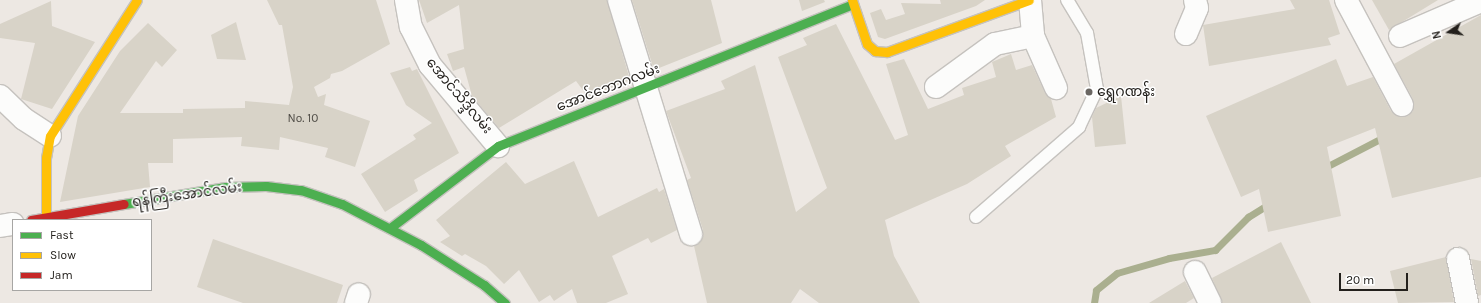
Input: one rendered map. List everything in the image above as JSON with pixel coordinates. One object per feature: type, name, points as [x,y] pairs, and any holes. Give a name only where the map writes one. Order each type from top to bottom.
[{"type":"street","points":[[46,217],[46,158],[50,136],[137,0]]},
{"type":"street","name":"အောင်သိဒ္ဒိလမ်း","points":[[406,0],[411,27],[430,66],[498,146]]},
{"type":"street","points":[[619,0],[691,234]]},
{"type":"street","points":[[853,2],[867,44],[875,51],[887,52],[1030,0],[1034,36],[1056,88]]},
{"type":"street","points":[[1186,34],[1198,8],[1195,0]]},
{"type":"street","points":[[1346,0],[1402,105]]},
{"type":"street","points":[[1400,36],[1481,1]]},
{"type":"street","name":"အောင်ဘောဂလမ်း","points":[[390,228],[498,146],[646,89],[853,2]]},
{"type":"street","points":[[936,87],[995,44],[1034,36]]},
{"type":"street","points":[[0,96],[24,119],[50,136]]},
{"type":"street","name":"ရန်ကြီးအောင်လမ်း","points":[[36,219],[226,187],[266,186],[301,190],[342,204],[390,228],[484,285],[505,303]]},
{"type":"street","points":[[0,226],[12,224]]},
{"type":"street","points":[[1458,259],[1467,303]]},
{"type":"street","points":[[1195,272],[1210,303]]},
{"type":"lane","points":[[976,217],[1079,127],[1096,90],[1088,33],[1067,0]]},
{"type":"building","points":[[267,0],[376,0],[390,44],[342,71],[331,74],[330,78],[314,87],[318,97],[326,94],[324,105],[370,121],[355,167],[325,157],[328,148],[280,137],[279,150],[241,146],[242,137],[173,139],[173,163],[148,163],[150,187],[60,202],[78,116],[120,51],[148,23],[177,50],[162,67],[156,61],[120,113],[183,113],[183,109],[245,108],[245,101],[289,105],[293,87],[282,25],[279,25]]},
{"type":"building","points":[[419,0],[607,0],[630,80],[576,102],[585,93],[576,81],[499,128],[472,96],[464,67],[453,71],[447,54],[464,49],[459,5],[427,23]]},
{"type":"building","points":[[632,0],[711,0],[722,43],[654,70]]},
{"type":"building","points":[[799,0],[824,0],[825,2],[802,11]]},
{"type":"building","points":[[940,0],[985,0],[976,6],[885,39],[878,37],[870,13],[881,9],[886,20],[905,14],[901,3],[941,4]]},
{"type":"building","points":[[1290,0],[1329,0],[1340,34],[1328,38],[1331,45],[1209,66],[1203,25],[1295,9]]},
{"type":"building","points":[[1372,0],[1438,0],[1389,30]]},
{"type":"building","points":[[51,1],[52,26],[95,42],[52,109],[21,99],[35,43],[0,38],[0,24]]},
{"type":"building","points":[[1481,15],[1481,177],[1392,198],[1375,128],[1327,147],[1341,216],[1268,232],[1259,189],[1241,197],[1206,116],[1336,59],[1347,86],[1373,77],[1391,111],[1401,117],[1408,116],[1413,111],[1413,99],[1394,64]]},
{"type":"building","points":[[236,22],[246,60],[217,59],[211,35]]},
{"type":"building","points":[[836,24],[895,140],[908,135],[886,64],[904,59],[928,109],[964,95],[962,88],[996,77],[992,62],[1011,54],[1016,70],[1032,65],[1045,93],[1051,99],[1056,117],[1005,146],[1011,156],[967,184],[885,220],[894,256],[920,303],[819,303],[800,289],[791,303],[707,303],[694,246],[700,242],[703,230],[687,180],[691,178],[666,111],[725,89],[721,81],[755,65],[796,212],[827,188],[778,57],[807,45],[803,38]]},
{"type":"building","points":[[410,67],[412,71],[417,69],[459,153],[414,180],[418,191],[385,212],[361,174],[416,139],[413,135],[432,123],[406,105],[390,73]]},
{"type":"building","points":[[1121,96],[1126,144],[1095,147],[1092,117],[1096,108]]},
{"type":"building","points":[[574,161],[598,217],[657,188],[659,192],[664,189],[677,230],[651,243],[648,238],[612,256],[628,294],[606,303],[577,303],[572,289],[554,301],[550,295],[539,302],[519,270],[504,284],[486,266],[465,254],[462,256],[440,242],[450,236],[436,220],[506,162],[525,184]]},
{"type":"building","points":[[213,239],[343,285],[337,303],[243,303],[197,287]]},
{"type":"building","points":[[1281,242],[1311,303],[1222,303],[1212,278]]},
{"type":"building","points":[[1446,257],[1454,302],[1398,303],[1390,271]]},
{"type":"building","points":[[1471,259],[1481,261],[1481,295],[1478,296]]},
{"type":"building","points":[[1185,281],[1194,298],[1186,303],[1149,303]]},
{"type":"waterway","points":[[1322,169],[1386,136]]},
{"type":"waterway","points":[[1094,303],[1096,290],[1117,273],[1169,258],[1215,250],[1248,217],[1270,203]]},
{"type":"traffic: fast","points":[[390,228],[498,146],[853,4]]},
{"type":"traffic: fast","points":[[124,204],[226,187],[266,186],[301,190],[342,204],[421,245],[484,285],[505,303]]},
{"type":"traffic: slow","points":[[46,217],[46,158],[50,136],[137,0]]},
{"type":"traffic: slow","points":[[852,0],[867,44],[875,51],[887,52],[1029,0]]},
{"type":"traffic: jam","points":[[37,219],[124,204]]},
{"type":"place","name":"ရွှေဂဏန်း","points":[[1089,92]]}]
